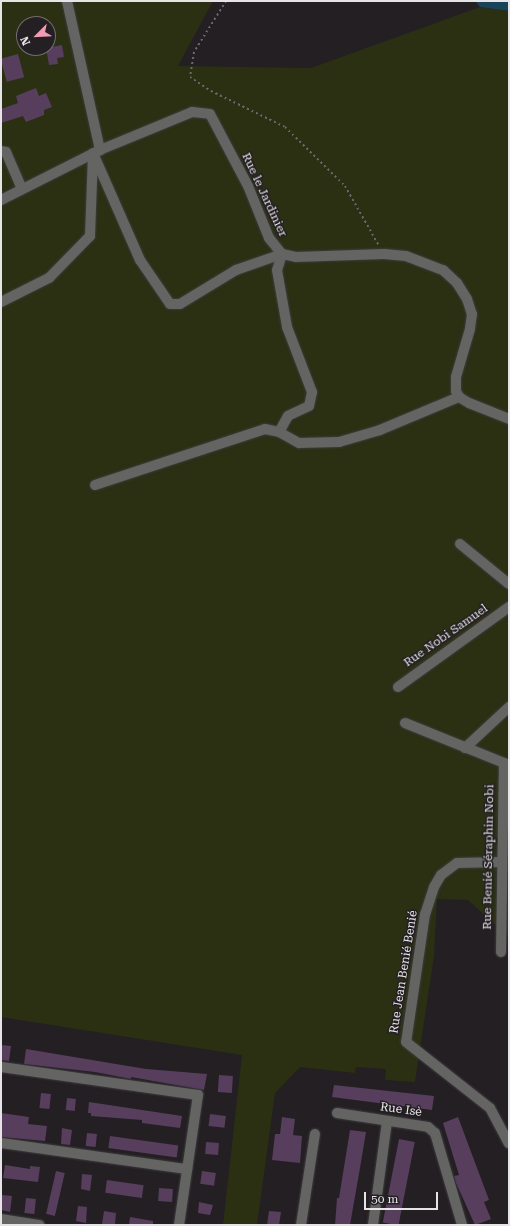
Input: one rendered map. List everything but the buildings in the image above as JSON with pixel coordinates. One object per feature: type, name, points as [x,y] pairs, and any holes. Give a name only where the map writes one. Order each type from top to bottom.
[{"type":"street","points":[[67,1],[96,152],[140,260],[170,304],[180,304],[236,270],[282,254]]},
{"type":"street","name":"Rue le Jardinier","points":[[1,200],[96,152],[192,112],[210,114],[248,186],[269,238],[282,254],[296,257],[384,254],[406,256],[443,270],[457,283],[467,299],[472,314],[456,377],[455,385],[459,397]]},
{"type":"street","points":[[1,150],[6,152],[22,189]]},
{"type":"street","points":[[1,302],[49,278],[90,236],[96,152]]},
{"type":"street","points":[[279,432],[288,416],[309,406],[312,392],[287,327],[277,270],[282,254]]},
{"type":"street","points":[[95,484],[265,429],[279,432],[299,443],[339,442],[380,430],[459,397],[509,419]]},
{"type":"street","points":[[460,544],[509,584]]},
{"type":"street","name":"Rue Nobi Samuel","points":[[398,686],[509,607]]},
{"type":"street","points":[[465,748],[509,707]]},
{"type":"street","points":[[405,723],[506,764]]},
{"type":"street","name":"Rue Benié Séraphin Nobi","points":[[501,952],[502,862],[506,764]]},
{"type":"street","name":"Rue Jean Benié Benié","points":[[502,862],[457,863],[441,875],[434,887],[425,914],[406,1042],[490,1108],[509,1143]]},
{"type":"street","points":[[1,1067],[198,1095],[179,1225]]},
{"type":"street","name":"Rue Isè","points":[[337,1113],[428,1127],[435,1133],[462,1225]]},
{"type":"street","points":[[373,1225],[386,1121]]},
{"type":"street","points":[[301,1225],[315,1134]]},
{"type":"street","points":[[1,1143],[187,1169]]},
{"type":"street","points":[[1,1219],[40,1225]]},
{"type":"path","points":[[226,1],[194,52],[190,77],[211,91],[285,127],[345,186],[384,254]]},
{"type":"green space","points":[[1,1],[213,1],[178,66],[311,68],[480,7],[509,11],[509,937],[468,900],[437,899],[434,956],[415,1082],[385,1080],[386,1069],[356,1067],[355,1073],[300,1067],[275,1093],[257,1225],[223,1225],[242,1055],[1,1017]]},
{"type":"water","points":[[475,1],[509,1],[509,11],[480,7]]}]
